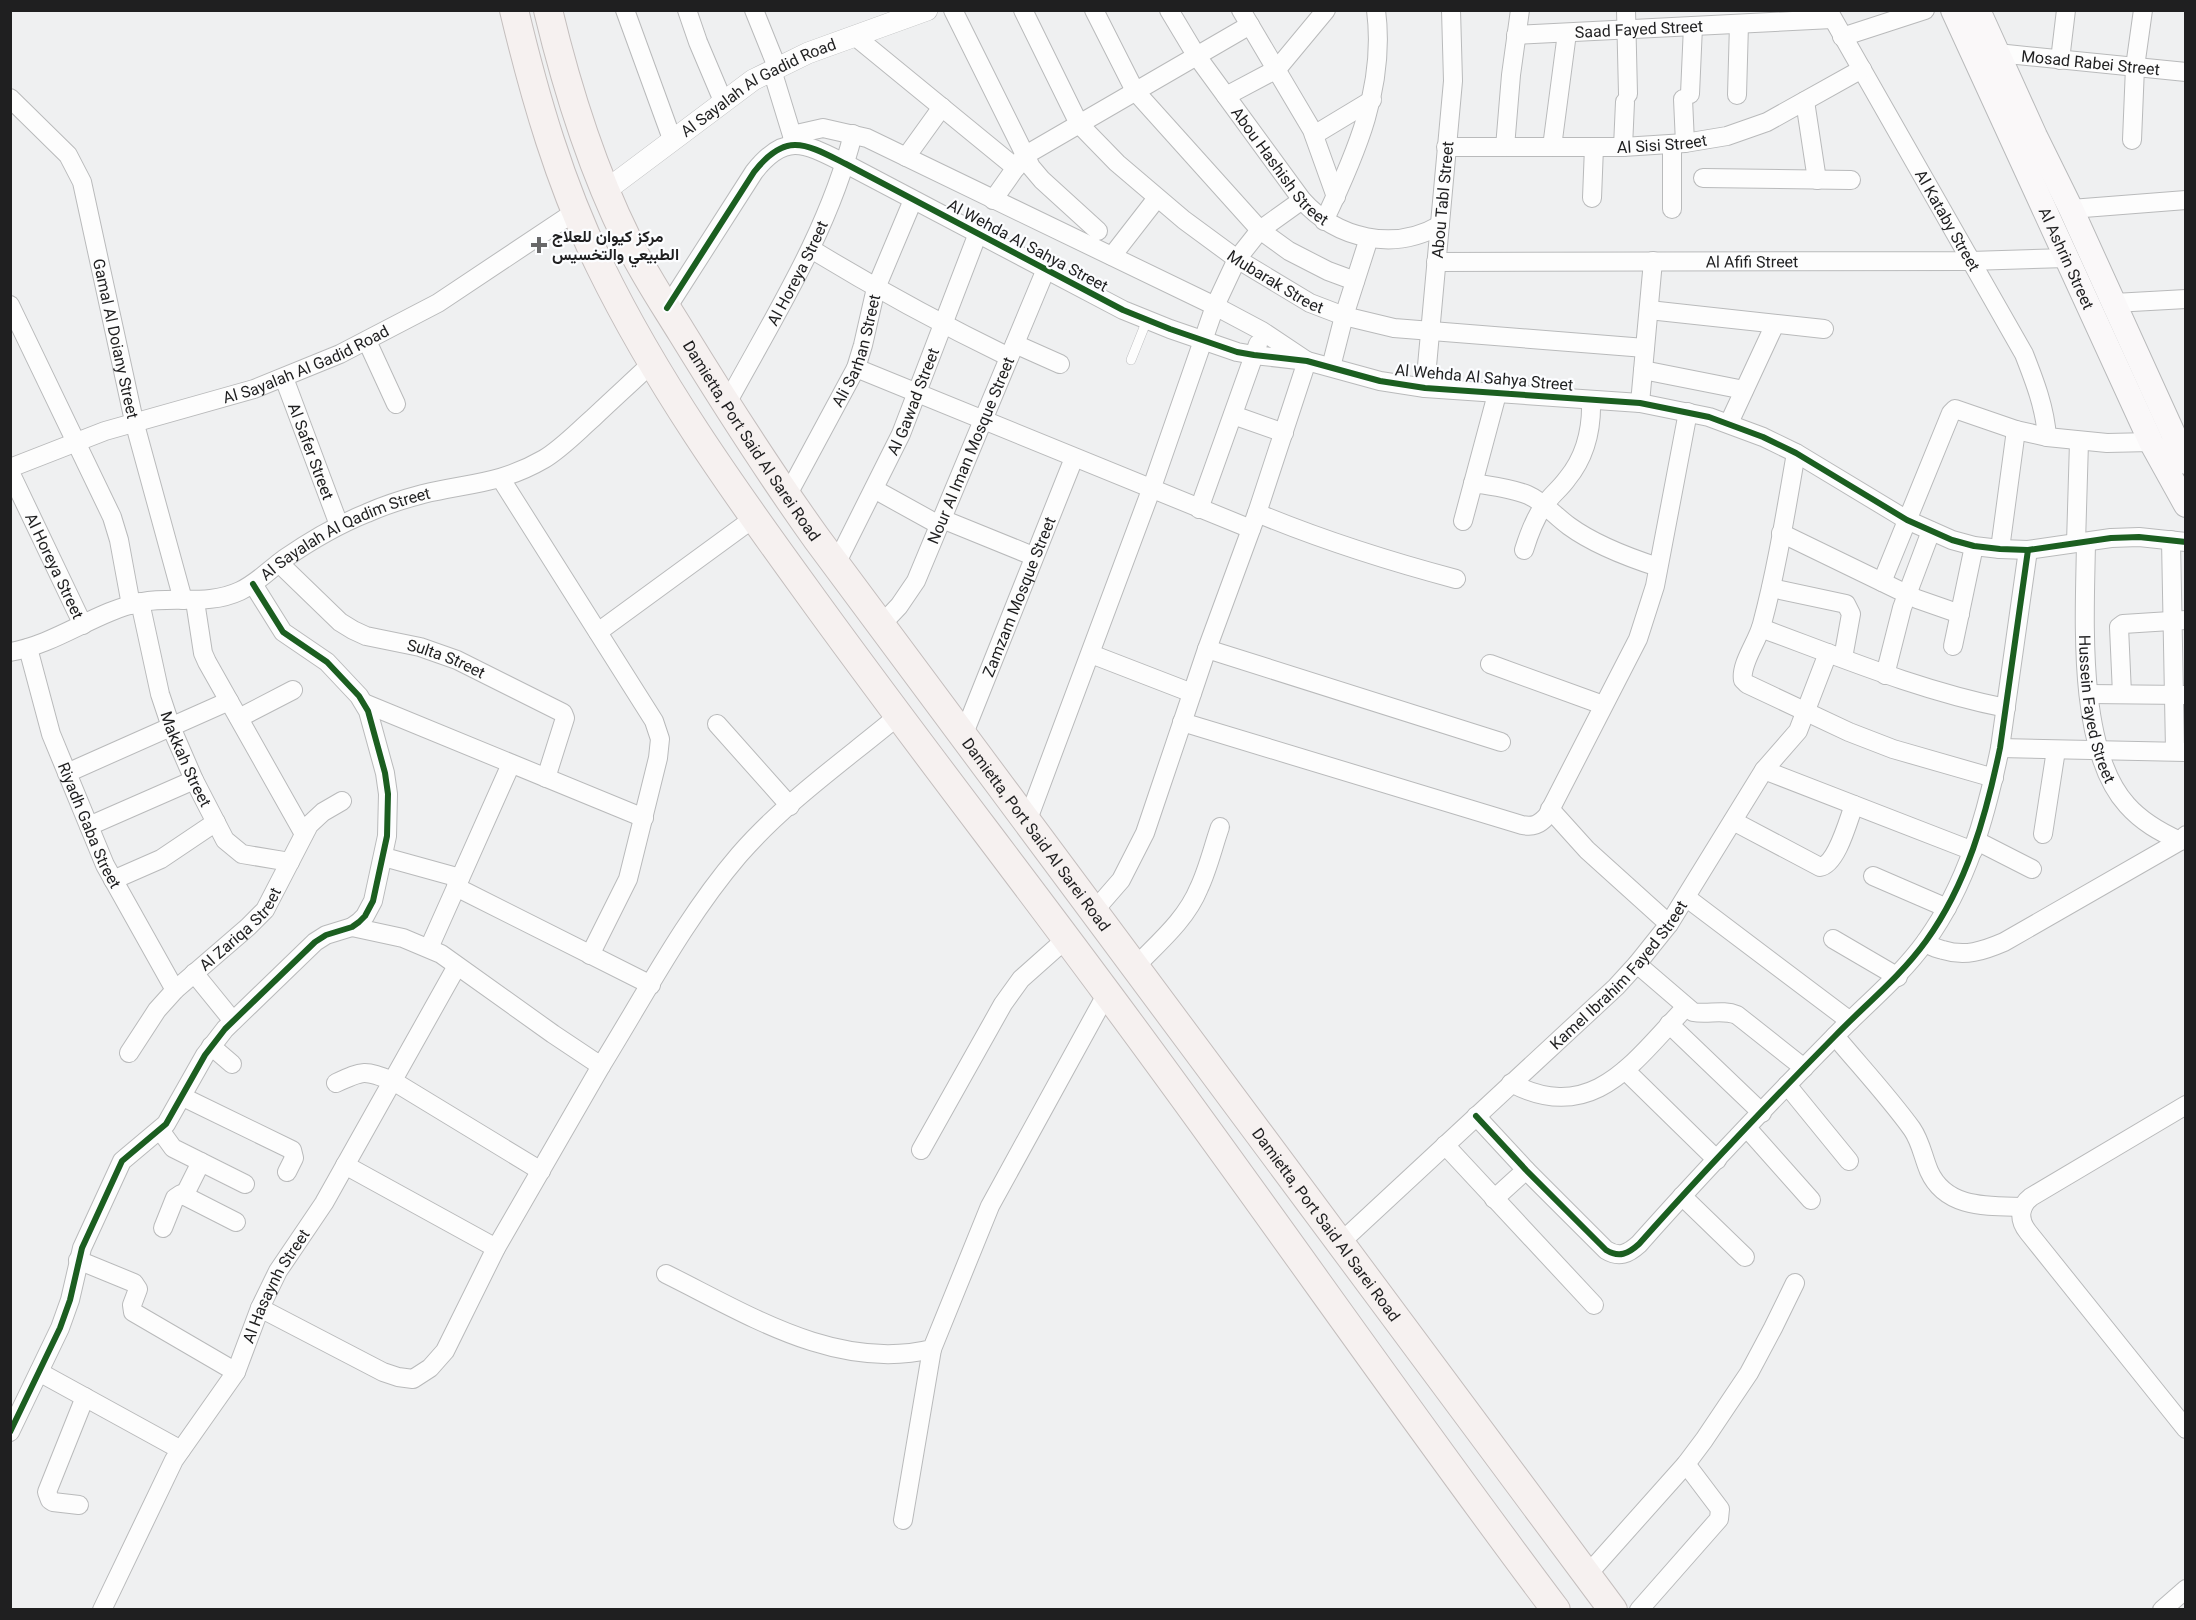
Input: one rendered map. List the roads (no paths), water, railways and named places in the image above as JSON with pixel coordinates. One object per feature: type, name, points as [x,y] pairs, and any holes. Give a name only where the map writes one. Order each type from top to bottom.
[{"type":"highway","points":[[514,10],[535,96],[576,211],[600,266],[653,362],[725,476],[898,716],[1107,993],[1556,1610]]},
{"type":"highway","name":"Damietta, Port Said Al Sarei Road","points":[[548,10],[574,108],[605,191],[627,241],[757,453],[963,736],[1613,1610]]},
{"type":"highway","points":[[725,476],[757,453]]},
{"type":"highway","points":[[762,529],[794,506]]},
{"type":"main road","name":"Al Ashrin Street","points":[[1953,10],[2025,141],[2071,209],[2182,449]]},
{"type":"main road","name":"Al Ashrin Street","points":[[1978,10],[1997,53],[2025,141],[2067,258],[2151,442],[2186,505]]},
{"type":"street","points":[[625,10],[672,139]]},
{"type":"street","points":[[687,10],[723,101]]},
{"type":"street","points":[[754,10],[775,69],[794,140]]},
{"type":"street","points":[[953,10],[1020,162]]},
{"type":"street","name":"Mubarak Street","points":[[1023,10],[1078,124],[1117,163],[1184,220],[1237,259],[1310,303],[1344,316],[1394,327],[1645,348]]},
{"type":"street","points":[[1094,10],[1136,91],[1260,230],[1289,251],[1328,271],[1355,281]]},
{"type":"street","name":"Abou Hashish Street","points":[[1169,10],[1196,55],[1302,200],[1324,221],[1369,238],[1397,240],[1424,234],[1440,225]]},
{"type":"street","points":[[1227,96],[1277,69],[1326,10]]},
{"type":"street","points":[[1324,221],[1349,168],[1372,100],[1380,35],[1376,10]]},
{"type":"street","name":"Abou Tabl Street","points":[[1425,388],[1453,81],[1451,10]]},
{"type":"street","points":[[1505,147],[1520,10]]},
{"type":"street","points":[[1623,147],[1626,98],[1626,10]]},
{"type":"street","points":[[1842,37],[1924,10]]},
{"type":"street","points":[[2060,60],[2066,10]]},
{"type":"street","points":[[2132,140],[2135,67],[2143,10]]},
{"type":"street","name":"Al Sayalah Al Gadid Road","points":[[605,191],[753,80],[808,53],[916,13]]},
{"type":"street","name":"Saad Fayed Street","points":[[1516,35],[1739,24],[1830,15]]},
{"type":"street","name":"Al Kataby Street","points":[[1830,15],[2024,354],[2046,419],[2047,438]]},
{"type":"street","points":[[993,200],[1020,162],[1078,124],[1196,55],[1245,18],[1301,108],[1314,135],[1336,197]]},
{"type":"street","points":[[1737,95],[1739,24]]},
{"type":"street","points":[[1672,209],[1678,143],[1687,97],[1693,26]]},
{"type":"street","points":[[1552,147],[1567,33]]},
{"type":"street","points":[[856,37],[942,107],[1020,162],[1031,167],[1042,180],[1098,231]]},
{"type":"street","name":"Mosad Rabei Street","points":[[1997,53],[2186,72]]},
{"type":"street","name":"Al Sisi Street","points":[[1446,147],[1623,147],[1678,143],[1727,136],[1767,122],[1862,69]]},
{"type":"street","name":"Gamal Al Doiany Street","points":[[10,98],[62,147],[78,172],[134,422],[203,652],[304,834]]},
{"type":"street","points":[[1314,135],[1372,100]]},
{"type":"street","points":[[1805,101],[1816,180]]},
{"type":"street","points":[[906,157],[942,107]]},
{"type":"street","points":[[667,308],[765,157],[794,140],[805,130],[823,128],[867,138],[1215,306],[1262,331],[1307,361],[1254,521],[1207,649],[1141,842],[1120,880],[1094,911]]},
{"type":"street","name":"Al Horeya Street","points":[[726,405],[811,249],[846,164],[853,134]]},
{"type":"street","name":"Al Wehda Al Sahya Street","points":[[794,140],[817,149],[1086,291],[1148,320],[1202,341],[1254,356],[1307,361],[1380,381],[1425,388],[1640,403],[1688,412],[1729,423],[1763,437],[1796,453],[1908,520],[1952,540],[1974,546],[2028,550],[2139,537],[2178,541]]},
{"type":"street","points":[[1592,198],[1594,147]]},
{"type":"street","points":[[1703,178],[1851,180]]},
{"type":"street","points":[[1112,256],[1157,198]]},
{"type":"street","name":"Ali Sarhan Street","points":[[794,506],[856,368],[862,352],[876,288],[913,200]]},
{"type":"street","points":[[1027,822],[1151,490],[1215,306],[1237,259],[1260,230],[1302,200]]},
{"type":"street","points":[[2071,209],[2186,200]]},
{"type":"street","name":"Al Sayalah Al Gadid Road","points":[[11,467],[77,440],[224,398],[284,378],[367,341],[438,303],[576,211]]},
{"type":"street","name":"Al Gawad Street","points":[[836,564],[901,434],[978,233]]},
{"type":"street","points":[[1331,368],[1344,316],[1369,238]]},
{"type":"street","points":[[811,249],[943,325],[1012,350],[1060,364]]},
{"type":"street","name":"Al Afifi Street","points":[[1436,262],[1970,261],[2067,258]]},
{"type":"street","points":[[1640,403],[1653,261]]},
{"type":"street","name":"Nour Al Iman Mosque Street","points":[[881,625],[899,606],[916,581],[1046,269]]},
{"type":"street","points":[[2114,303],[2186,299]]},
{"type":"street","name":"Makkah Street","points":[[10,306],[77,440],[116,528],[171,727],[194,780],[225,840],[235,850],[248,855],[290,862]]},
{"type":"street","points":[[1649,309],[1824,329]]},
{"type":"street","points":[[1729,423],[1775,324]]},
{"type":"street","points":[[1199,509],[1262,331]]},
{"type":"street","points":[[367,341],[396,404]]},
{"type":"street","name":"Al Sayalah Al Qadim Street","points":[[19,650],[136,604],[154,600],[189,601],[225,597],[253,584],[279,563],[339,525],[376,509],[413,497],[501,479],[546,457],[567,442],[653,362]]},
{"type":"street","points":[[856,368],[1199,509],[1319,538],[1387,561],[1456,579]]},
{"type":"street","points":[[1643,370],[1744,390]]},
{"type":"street","name":"Al Safer Street","points":[[284,378],[339,525]]},
{"type":"street","points":[[1463,521],[1497,394]]},
{"type":"street","points":[[1524,550],[1532,526],[1545,505],[1567,480],[1584,451],[1592,417],[1591,400]]},
{"type":"street","points":[[1882,582],[1937,444],[1954,409],[2047,438],[2079,442],[2151,442]]},
{"type":"street","points":[[1182,722],[1522,825],[1531,827],[1540,824],[1550,809],[1638,639],[1658,567],[1688,412]]},
{"type":"street","points":[[1233,415],[1284,433]]},
{"type":"street","points":[[2000,549],[2016,430]]},
{"type":"street","name":"Hussein Fayed Street","points":[[2079,442],[2084,636],[2088,694],[2099,750],[2114,787],[2126,805],[2160,832],[2183,838]]},
{"type":"street","points":[[1796,453],[1771,588],[1761,628],[1743,670],[1743,680],[1747,684],[1849,732],[1893,749],[1994,778]]},
{"type":"street","name":"Zamzam Mosque Street","points":[[963,736],[1074,458]]},
{"type":"street","name":"Al Horeya Street","points":[[11,467],[83,626]]},
{"type":"street","points":[[501,479],[658,730],[660,748],[628,879],[590,955]]},
{"type":"street","points":[[1473,483],[1525,494],[1545,505],[1570,527],[1598,543],[1628,557],[1658,567]]},
{"type":"street","points":[[874,489],[940,522],[1033,556]]},
{"type":"street","points":[[598,632],[762,529]]},
{"type":"street","points":[[1885,675],[1906,594],[1931,531]]},
{"type":"street","points":[[1781,533],[1906,594],[1960,614]]},
{"type":"street","points":[[2001,748],[2180,751],[2178,541]]},
{"type":"street","points":[[1953,646],[1974,546]]},
{"type":"street","points":[[1476,1116],[1600,1244],[1611,1253],[1618,1255],[1633,1249],[1787,1085],[1898,976],[1926,941],[1947,908],[1975,846],[2001,748],[2028,550]]},
{"type":"street","name":"Sulta Street","points":[[279,563],[340,622],[353,630],[366,636],[420,647],[457,660],[563,712],[565,718],[546,778]]},
{"type":"street","points":[[253,584],[283,633],[327,662],[354,689],[364,703],[381,752],[389,815],[384,857],[370,909],[352,927]]},
{"type":"street","name":"Kamel Ibrahim Fayed Street","points":[[1340,1243],[1616,987],[1637,964],[1669,924],[1764,770],[1792,739],[1835,656],[1851,614],[1846,604],[1771,588]]},
{"type":"street","points":[[2122,694],[2119,627],[2123,624],[2179,621]]},
{"type":"street","points":[[1761,628],[1885,675],[1965,700],[2006,708]]},
{"type":"street","points":[[1207,649],[1501,742]]},
{"type":"street","name":"Riyadh Gaba Street","points":[[19,650],[67,773],[113,880],[175,990]]},
{"type":"street","points":[[1091,654],[1192,693]]},
{"type":"street","points":[[1490,664],[1603,705]]},
{"type":"street","points":[[239,718],[293,690]]},
{"type":"street","points":[[2088,694],[2179,695]]},
{"type":"street","points":[[67,773],[229,701]]},
{"type":"street","points":[[364,703],[644,818]]},
{"type":"street","points":[[260,1308],[383,1372],[413,1379],[430,1368],[445,1351],[496,1248],[601,1066],[691,919],[714,886],[767,826],[898,716]]},
{"type":"street","points":[[717,724],[790,806]]},
{"type":"street","points":[[2043,834],[2056,750]]},
{"type":"street","points":[[429,948],[511,764]]},
{"type":"street","points":[[1764,770],[1854,805],[1975,846],[2032,869]]},
{"type":"street","points":[[89,826],[194,780]]},
{"type":"street","name":"Al Zariqa Street","points":[[129,1053],[157,1010],[175,990],[265,910],[304,834],[315,818],[342,801]]},
{"type":"street","points":[[1734,821],[1820,867],[1826,866],[1833,858],[1854,805]]},
{"type":"street","points":[[1550,809],[1587,850],[1669,924]]},
{"type":"street","points":[[113,880],[161,859],[216,822]]},
{"type":"street","points":[[1135,967],[1174,927],[1188,909],[1199,889],[1220,827]]},
{"type":"street","points":[[1926,941],[1930,946],[1959,954],[1981,951],[2004,942],[2183,838]]},
{"type":"street","points":[[384,857],[458,883],[651,986]]},
{"type":"street","points":[[1873,876],[1947,908]]},
{"type":"street","points":[[1686,898],[1850,1021]]},
{"type":"street","points":[[10,1432],[66,1314],[78,1260],[122,1161],[160,1130],[171,1117],[211,1046],[233,1021],[315,942],[332,932],[352,927],[403,938],[429,948],[601,1066]]},
{"type":"street","points":[[921,1150],[1003,1004],[1021,979],[1066,939]]},
{"type":"street","points":[[1833,939],[1898,976]]},
{"type":"street","points":[[1637,964],[1685,1008],[1701,1014],[1719,1011],[1737,1015],[1804,1068]]},
{"type":"street","name":"Al Hasaynh Street","points":[[102,1610],[181,1450],[236,1372],[260,1308],[288,1253],[321,1208],[457,966]]},
{"type":"street","points":[[194,973],[233,1021]]},
{"type":"street","points":[[903,1520],[932,1349],[990,1206],[1107,993]]},
{"type":"street","points":[[1511,1083],[1527,1092],[1562,1098],[1579,1096],[1596,1090],[1625,1070],[1685,1008]]},
{"type":"street","points":[[1669,1024],[1762,1113]]},
{"type":"street","points":[[1835,1036],[1912,1129],[1923,1150],[1930,1174],[1938,1185],[1960,1201],[1973,1205],[2023,1207]]},
{"type":"street","points":[[211,1046],[232,1064]]},
{"type":"street","points":[[1625,1070],[1717,1160]]},
{"type":"street","points":[[336,1083],[362,1072],[393,1081],[541,1171]]},
{"type":"street","points":[[1787,1085],[1848,1161]]},
{"type":"street","points":[[183,1096],[292,1150],[294,1158],[287,1172]]},
{"type":"street","points":[[2184,1424],[2023,1225],[2021,1216],[2023,1207],[2031,1197],[2186,1105]]},
{"type":"street","points":[[1747,1128],[1811,1200]]},
{"type":"street","points":[[160,1130],[165,1140],[173,1148],[245,1184]]},
{"type":"street","points":[[1445,1145],[1594,1305]]},
{"type":"street","points":[[184,1196],[201,1162]]},
{"type":"street","points":[[345,1165],[496,1248]]},
{"type":"street","points":[[1494,1198],[1526,1170]]},
{"type":"street","points":[[163,1228],[177,1195],[184,1196],[236,1222]]},
{"type":"street","points":[[1682,1196],[1745,1257]]},
{"type":"street","points":[[78,1260],[134,1283],[138,1289],[132,1305],[133,1312],[236,1372]]},
{"type":"street","points":[[666,1274],[763,1322],[817,1344],[886,1354],[932,1349]]},
{"type":"street","points":[[1587,1575],[1686,1464],[1749,1373],[1795,1283]]},
{"type":"street","points":[[39,1372],[181,1450]]},
{"type":"street","points":[[79,1505],[53,1503],[47,1492],[85,1397]]},
{"type":"street","points":[[1639,1610],[1719,1520],[1720,1509],[1686,1464]]},
{"type":"street","points":[[2162,1610],[2186,1589]]},
{"type":"lane","points":[[1131,360],[1148,320]]},
{"type":"place","name":"مركز كيوان للعلاج الطبيعي والتخسيس","points":[[539,245]]}]
